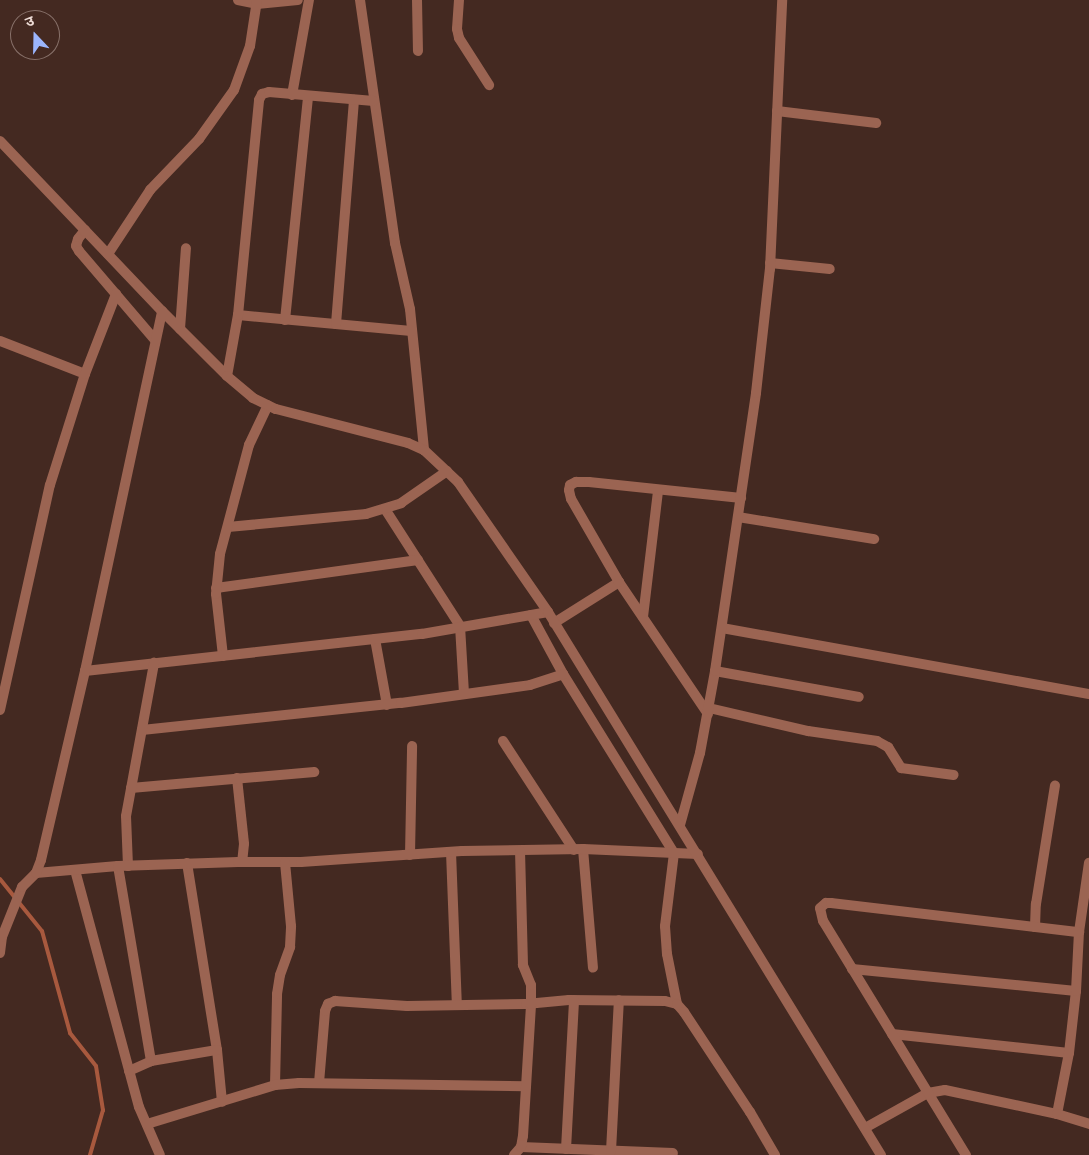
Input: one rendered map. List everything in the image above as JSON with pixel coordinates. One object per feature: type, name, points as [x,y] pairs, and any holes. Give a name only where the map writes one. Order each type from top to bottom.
[{"type":"street","points":[[238,0],[257,2],[298,0]]},
{"type":"street","points":[[292,95],[309,0]]},
{"type":"street","points":[[360,0],[395,243],[410,308],[424,450]]},
{"type":"street","points":[[417,0],[418,51]]},
{"type":"street","points":[[459,0],[459,38],[489,86]]},
{"type":"street","points":[[680,825],[700,753],[716,671],[741,498],[770,263],[782,0]]},
{"type":"street","points":[[108,254],[150,190],[198,139],[234,90],[250,46],[257,2]]},
{"type":"street","points":[[227,376],[238,314],[259,100],[262,94],[268,92],[308,97],[374,101]]},
{"type":"street","points":[[285,320],[308,97]]},
{"type":"street","points":[[336,324],[354,100]]},
{"type":"street","points":[[777,111],[876,123]]},
{"type":"street","points":[[0,141],[162,311],[227,376],[253,398],[276,409],[408,443],[424,450],[458,482],[548,612],[881,1155]]},
{"type":"street","points":[[85,230],[78,239],[76,246],[155,340]]},
{"type":"street","points":[[180,329],[186,248]]},
{"type":"street","points":[[770,263],[830,269]]},
{"type":"street","points":[[0,710],[50,485],[85,374],[116,294]]},
{"type":"street","points":[[0,953],[5,926],[22,887],[36,873],[41,860],[162,311]]},
{"type":"street","points":[[238,314],[411,331]]},
{"type":"street","points":[[0,341],[85,374]]},
{"type":"street","points":[[223,656],[216,588],[220,554],[249,445],[268,405]]},
{"type":"street","points":[[228,527],[366,514],[386,509],[401,504],[447,471]]},
{"type":"street","points":[[741,498],[658,491],[589,482],[576,482],[570,485],[569,490],[571,499],[619,582],[708,711],[808,731],[877,741],[888,747],[901,768],[954,775]]},
{"type":"street","points":[[643,617],[658,491]]},
{"type":"street","points":[[386,509],[460,626],[464,694]]},
{"type":"street","points":[[738,517],[874,539]]},
{"type":"street","points":[[216,588],[418,560]]},
{"type":"street","points":[[554,623],[619,582]]},
{"type":"street","points":[[84,671],[422,634],[548,612]]},
{"type":"street","points":[[531,615],[563,674],[674,853],[664,926],[667,954],[677,1004],[750,1112],[775,1155]]},
{"type":"street","points":[[722,628],[1089,694]]},
{"type":"street","points":[[375,639],[388,705]]},
{"type":"street","points":[[151,1061],[123,866],[125,831],[131,788],[154,664]]},
{"type":"street","points":[[716,671],[859,697]]},
{"type":"street","points":[[142,730],[388,705],[530,685],[563,674]]},
{"type":"street","points":[[503,741],[579,849],[592,968]]},
{"type":"street","points":[[410,855],[412,746]]},
{"type":"street","points":[[131,788],[314,772]]},
{"type":"street","points":[[237,778],[244,844],[242,862]]},
{"type":"street","points":[[1035,927],[1036,904],[1055,786]]},
{"type":"street","points":[[36,873],[123,866],[285,862],[451,852],[579,849],[698,854]]},
{"type":"street","points":[[520,851],[523,965],[531,985],[531,1004],[526,1086],[518,1151],[566,1149],[673,1153]]},
{"type":"street","points":[[451,852],[458,1005]]},
{"type":"street","points":[[275,1085],[277,994],[280,976],[290,947],[291,926],[285,862]]},
{"type":"street","points":[[1057,1114],[1069,1053],[1080,932],[1089,863]]},
{"type":"street","points":[[187,864],[217,1050],[222,1102]]},
{"type":"street","points":[[75,870],[139,1107],[160,1155]]},
{"type":"street","points":[[966,1155],[823,921],[819,913],[822,905],[831,903],[1080,932]]},
{"type":"street","points":[[852,969],[1076,991]]},
{"type":"street","points":[[319,1083],[325,1012],[328,1004],[335,1001],[407,1006],[531,1004],[574,1000],[665,1001],[677,1004]]},
{"type":"street","points":[[566,1149],[574,1000]]},
{"type":"street","points":[[611,1151],[619,1000]]},
{"type":"street","points":[[892,1034],[1069,1053]]},
{"type":"street","points":[[129,1071],[151,1061],[217,1050]]},
{"type":"street","points":[[147,1124],[275,1085],[319,1083],[526,1086]]},
{"type":"street","points":[[865,1128],[928,1092],[945,1090],[1057,1114],[1089,1124]]},
{"type":"waterway","points":[[0,879],[42,931],[70,1033],[96,1066],[103,1110],[90,1155]]}]
